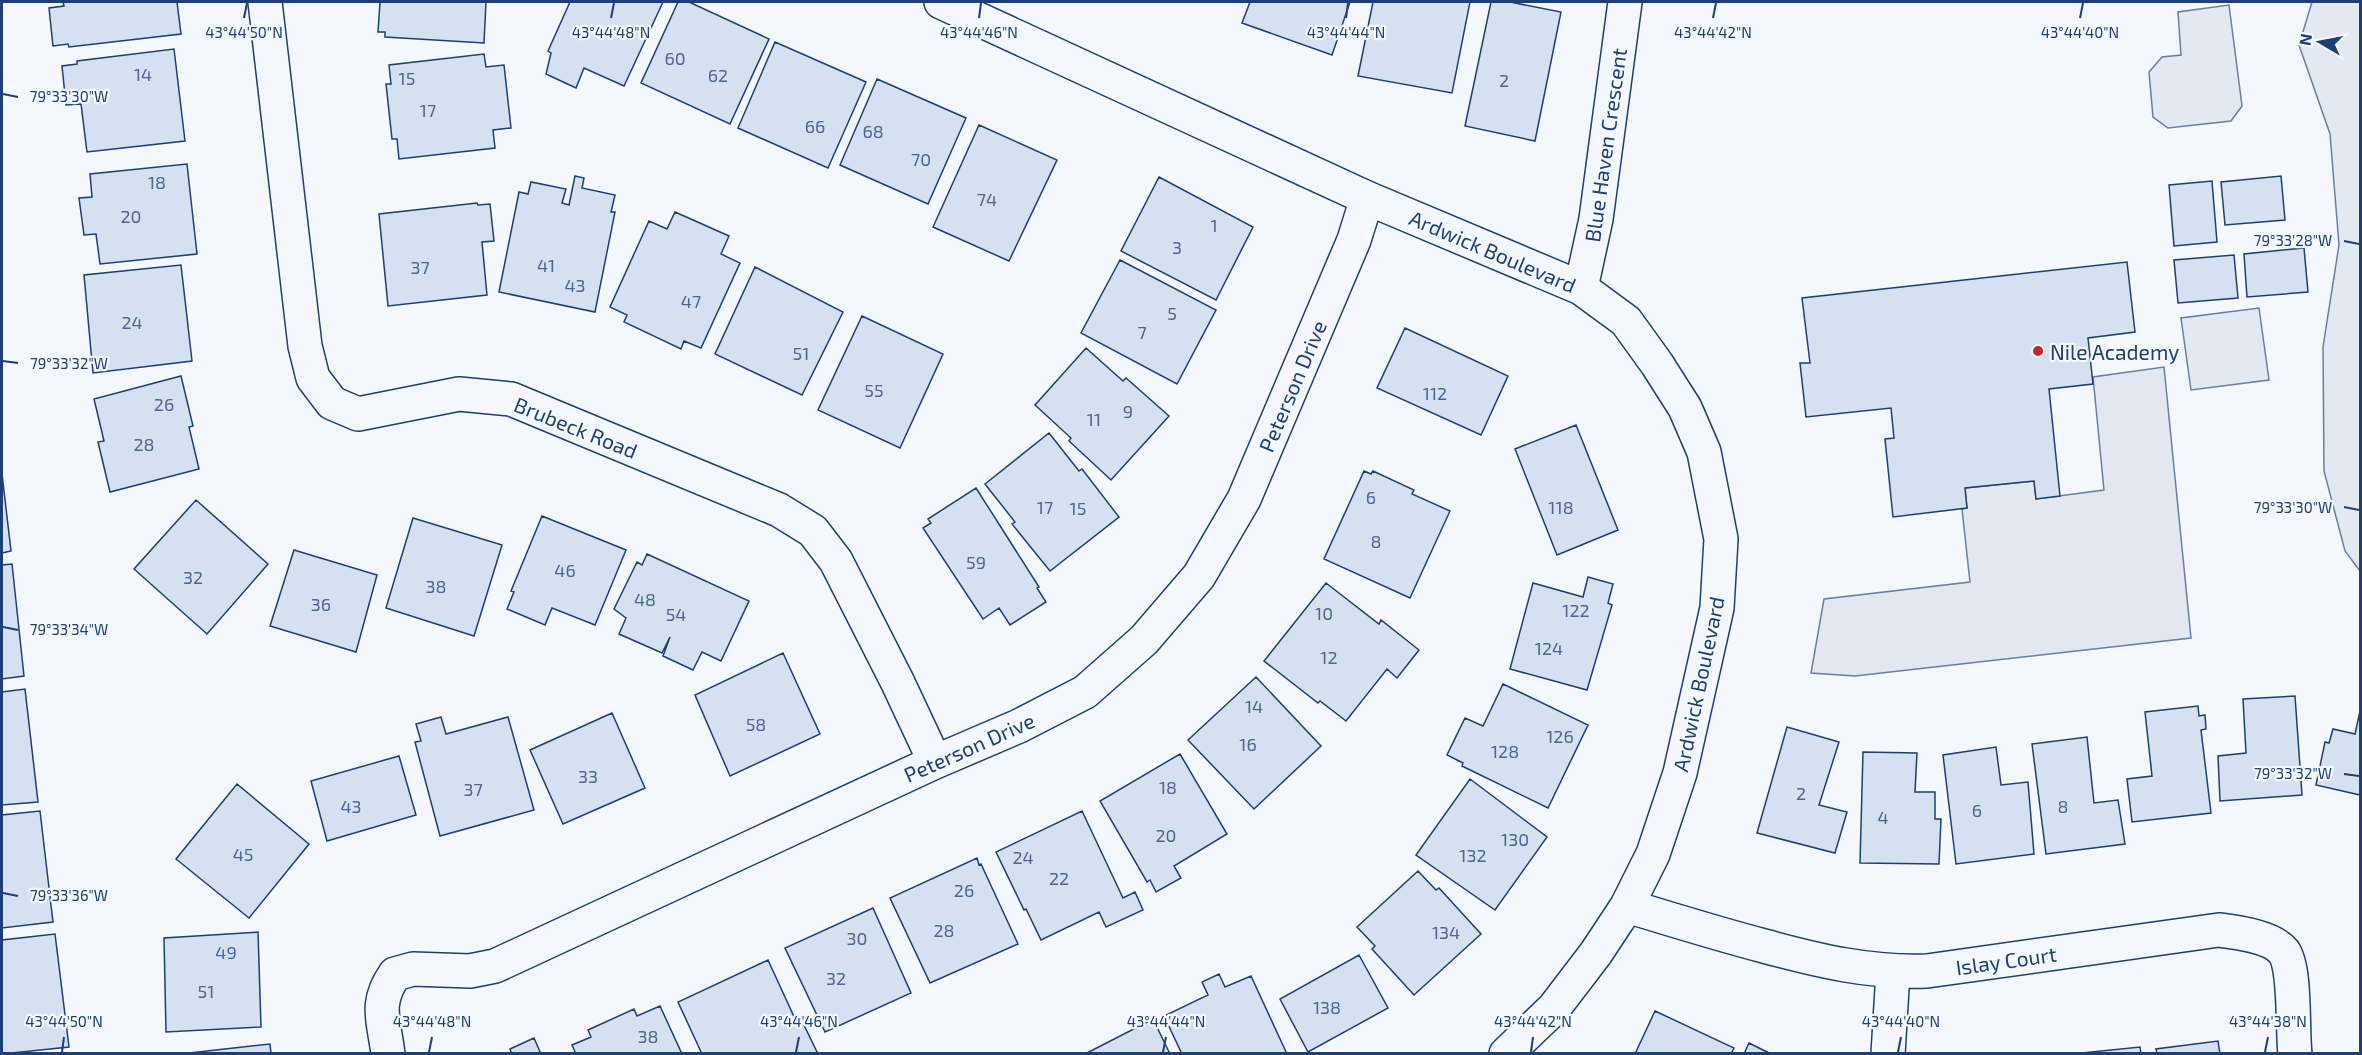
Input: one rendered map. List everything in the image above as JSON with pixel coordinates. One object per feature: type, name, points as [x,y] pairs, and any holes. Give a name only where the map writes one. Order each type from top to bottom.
[{"type":"street","name":"Brubeck Road","points":[[265,2],[305,346],[313,378],[332,403],[358,414],[459,394],[512,399],[779,510],[813,531],[837,561],[935,762]]},
{"type":"street","name":"Ardwick Boulevard","points":[[941,2],[1367,198],[1581,288],[1626,321],[1657,364],[1684,408],[1704,452],[1721,539],[1717,608],[1680,773],[1653,855],[1627,906],[1596,953],[1554,1008],[1506,1053]]},
{"type":"street","name":"Blue Haven Crescent","points":[[1581,288],[1596,219],[1625,2]]},
{"type":"street","name":"Peterson Drive","points":[[388,1053],[381,1017],[381,1002],[385,988],[395,974],[413,969],[470,971],[495,966],[935,762],[1019,726],[1085,692],[1144,640],[1199,576],[1244,498],[1354,240],[1367,198]]},
{"type":"street","name":"Islay Court","points":[[1627,906],[1699,929],[1810,958],[1853,968],[1893,972],[1927,971],[2219,930],[2241,932],[2266,940],[2283,952],[2290,973],[2295,1053]]},
{"type":"street","points":[[1888,1053],[1893,972]]},
{"type":"shaded area","points":[[2312,2],[2360,2],[2360,571],[2345,551],[2324,471],[2323,347],[2339,245],[2330,134],[2299,45]]},
{"type":"shaded area","points":[[2229,5],[2242,106],[2231,121],[2168,128],[2153,117],[2149,72],[2162,57],[2181,55],[2178,12]]},
{"type":"shaded area","points":[[2259,308],[2269,380],[2191,390],[2181,318]]},
{"type":"shaded area","points":[[2164,367],[2191,638],[1855,676],[1811,673],[1824,599],[1970,582],[1962,509],[1967,508],[1965,488],[2034,481],[2036,499],[2104,490],[2093,377]]},
{"type":"building","points":[[63,2],[177,2],[181,34],[69,47],[68,44],[53,46],[49,8],[64,6]]},
{"type":"building","points":[[380,2],[486,2],[484,43],[385,37],[385,32],[378,32]]},
{"type":"building","points":[[570,2],[663,2],[624,86],[584,68],[576,88],[546,74],[551,53],[548,51]]},
{"type":"building","points":[[678,2],[689,2],[769,39],[730,124],[641,83]]},
{"type":"building","points":[[1250,2],[1350,2],[1332,55],[1242,23]]},
{"type":"building","points":[[1373,2],[1470,2],[1452,93],[1358,76]]},
{"type":"building","points":[[1491,2],[1510,2],[1561,12],[1535,141],[1465,126]]},
{"type":"building","points":[[775,42],[866,82],[828,168],[738,128]]},
{"type":"building","points":[[174,49],[185,141],[87,152],[81,104],[66,105],[62,66],[77,64],[77,61]]},
{"type":"building","points":[[484,54],[486,67],[504,65],[511,128],[493,130],[495,148],[399,159],[397,139],[392,139],[386,84],[391,84],[389,65]]},
{"type":"building","points":[[877,79],[966,118],[928,204],[840,165]]},
{"type":"building","points":[[979,125],[1057,160],[1009,261],[933,227]]},
{"type":"building","points":[[187,164],[197,254],[100,264],[96,234],[84,235],[79,198],[92,197],[90,174]]},
{"type":"building","points":[[575,176],[584,178],[582,188],[615,195],[611,212],[615,212],[595,312],[499,292],[519,192],[528,194],[531,182],[566,189],[562,203],[569,205]]},
{"type":"building","points":[[2281,176],[2285,220],[2225,225],[2221,182]]},
{"type":"building","points":[[1159,177],[1253,227],[1216,300],[1121,251]]},
{"type":"building","points":[[2212,181],[2217,242],[2174,246],[2169,185]]},
{"type":"building","points":[[477,203],[478,205],[490,204],[494,241],[482,242],[487,295],[388,306],[379,214]]},
{"type":"building","points":[[675,212],[729,236],[721,254],[740,263],[701,348],[684,341],[681,349],[624,322],[627,315],[610,307],[649,221],[667,229]]},
{"type":"building","points":[[2304,248],[2308,292],[2247,297],[2244,254]]},
{"type":"building","points":[[2234,255],[2238,298],[2178,303],[2174,260]]},
{"type":"building","points":[[1120,260],[1216,310],[1177,384],[1081,333]]},
{"type":"building","points":[[2127,262],[2135,332],[2088,338],[2093,384],[2049,389],[2060,496],[2036,499],[2034,481],[1965,488],[1967,508],[1893,517],[1885,439],[1894,438],[1891,408],[1806,417],[1800,363],[1810,363],[1802,298]]},
{"type":"building","points":[[181,265],[192,361],[93,373],[84,275]]},
{"type":"building","points":[[755,267],[843,312],[802,395],[715,354]]},
{"type":"building","points":[[862,316],[943,354],[900,448],[818,410]]},
{"type":"building","points":[[1405,328],[1508,376],[1481,435],[1377,388]]},
{"type":"building","points":[[1086,348],[1123,381],[1126,378],[1169,416],[1111,480],[1035,405]]},
{"type":"building","points":[[181,376],[193,426],[189,427],[199,469],[110,492],[98,442],[104,441],[94,399]]},
{"type":"building","points":[[1576,425],[1618,530],[1557,555],[1515,449]]},
{"type":"building","points":[[1049,433],[1079,471],[1082,469],[1119,517],[1050,571],[1012,524],[1015,522],[985,484]]},
{"type":"building","points":[[1364,471],[1371,474],[1373,471],[1414,490],[1412,494],[1450,511],[1410,598],[1324,559]]},
{"type":"building","points":[[2,474],[11,551],[2,553]]},
{"type":"building","points":[[976,488],[1039,587],[1037,588],[1046,602],[1010,625],[999,608],[983,619],[923,528],[931,523],[928,519]]},
{"type":"building","points":[[196,500],[268,564],[207,634],[134,569]]},
{"type":"building","points":[[542,516],[626,550],[595,625],[552,608],[545,625],[507,609],[514,592],[511,591]]},
{"type":"building","points":[[413,518],[502,545],[474,636],[386,608]]},
{"type":"building","points":[[294,550],[377,575],[356,652],[270,626]]},
{"type":"building","points":[[647,554],[749,601],[721,661],[702,652],[693,670],[663,656],[670,637],[662,653],[619,634],[626,618],[614,609],[637,562],[642,565]]},
{"type":"building","points":[[12,564],[24,676],[2,679],[2,565]]},
{"type":"building","points":[[1588,577],[1613,584],[1608,603],[1612,605],[1587,690],[1510,669],[1533,583],[1583,597]]},
{"type":"building","points":[[1326,583],[1379,624],[1381,620],[1419,650],[1397,678],[1387,669],[1346,721],[1320,701],[1318,703],[1264,661]]},
{"type":"building","points":[[783,653],[820,734],[730,776],[695,695]]},
{"type":"building","points":[[1256,677],[1321,746],[1254,809],[1188,740]]},
{"type":"building","points":[[1503,684],[1588,725],[1548,808],[1462,766],[1463,763],[1447,755],[1465,718],[1483,726]]},
{"type":"building","points":[[25,689],[38,802],[2,805],[2,692]]},
{"type":"building","points":[[2295,696],[2302,795],[2220,801],[2218,756],[2246,753],[2243,699]]},
{"type":"building","points":[[2198,706],[2199,716],[2205,715],[2206,729],[2201,730],[2211,813],[2132,822],[2127,779],[2152,776],[2145,712]]},
{"type":"building","points":[[2360,711],[2360,795],[2316,785],[2325,742],[2329,743],[2333,729],[2355,734]]},
{"type":"building","points":[[612,713],[645,788],[563,824],[530,750]]},
{"type":"building","points":[[441,717],[446,734],[508,717],[534,810],[440,836],[415,742],[421,741],[416,724]]},
{"type":"building","points":[[1787,727],[1839,742],[1819,805],[1847,812],[1835,853],[1757,833]]},
{"type":"building","points":[[2087,737],[2094,803],[2118,800],[2125,844],[2046,854],[2032,744]]},
{"type":"building","points":[[1996,747],[2001,785],[2028,782],[2034,854],[1956,864],[1943,755]]},
{"type":"building","points":[[1863,752],[1917,753],[1915,792],[1935,792],[1935,819],[1941,819],[1939,864],[1860,863]]},
{"type":"building","points":[[1180,754],[1227,834],[1174,866],[1181,878],[1156,892],[1150,880],[1147,882],[1100,801]]},
{"type":"building","points":[[399,756],[416,815],[327,841],[311,781]]},
{"type":"building","points":[[1470,779],[1547,837],[1495,910],[1416,855]]},
{"type":"building","points":[[237,784],[309,844],[249,918],[176,859]]},
{"type":"building","points":[[40,811],[53,922],[2,928],[2,815]]},
{"type":"building","points":[[1082,811],[1123,898],[1135,892],[1143,910],[1106,927],[1099,912],[1041,940],[996,852]]},
{"type":"building","points":[[977,858],[1018,944],[930,983],[890,898]]},
{"type":"building","points":[[1418,871],[1436,890],[1439,888],[1481,934],[1414,995],[1372,949],[1375,946],[1357,927]]},
{"type":"building","points":[[873,908],[911,993],[825,1032],[785,948]]},
{"type":"building","points":[[258,932],[261,1027],[166,1032],[164,938]]},
{"type":"building","points":[[55,934],[69,1047],[2,1054],[2,940]]},
{"type":"building","points":[[1359,955],[1388,1008],[1308,1052],[1280,999]]},
{"type":"building","points":[[768,960],[796,1021],[801,1019],[818,1054],[702,1054],[678,1002]]},
{"type":"building","points":[[1219,974],[1225,987],[1251,976],[1287,1054],[1182,1054],[1164,1016],[1208,995],[1202,982]]},
{"type":"building","points":[[660,1006],[682,1054],[576,1054],[572,1045],[591,1037],[588,1030],[634,1009],[637,1016]]},
{"type":"building","points":[[1655,1011],[1734,1048],[1731,1054],[1635,1054]]},
{"type":"building","points":[[1153,1019],[1170,1054],[1085,1054]]},
{"type":"building","points":[[534,1038],[541,1054],[512,1054],[510,1049]]},
{"type":"building","points":[[2218,1041],[2220,1054],[2157,1054],[2156,1049]]},
{"type":"building","points":[[1749,1043],[1771,1054],[1744,1054]]},
{"type":"building","points":[[270,1044],[271,1054],[180,1054]]},
{"type":"building","points":[[2140,1047],[2141,1054],[2072,1054]]},
{"type":"place","name":"Nile Academy","points":[[2038,351]]}]
